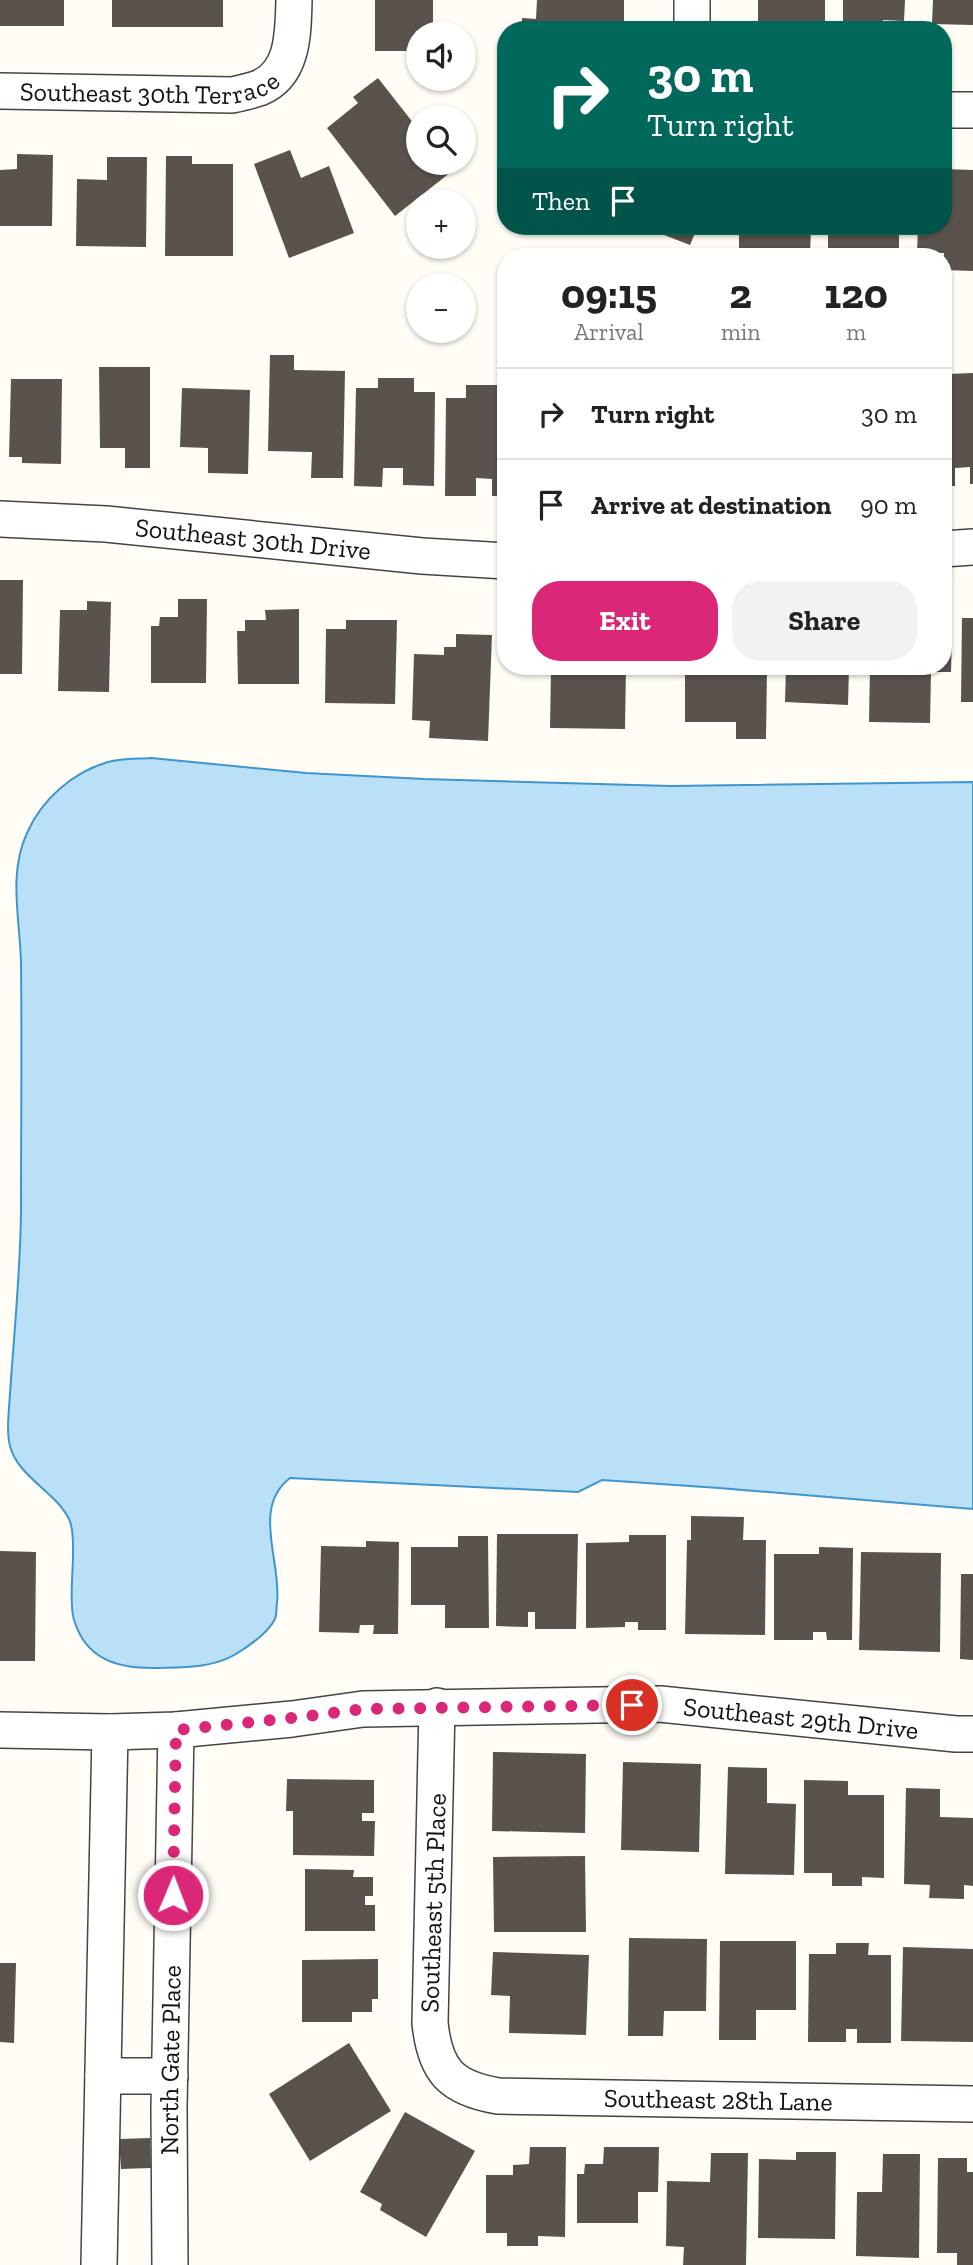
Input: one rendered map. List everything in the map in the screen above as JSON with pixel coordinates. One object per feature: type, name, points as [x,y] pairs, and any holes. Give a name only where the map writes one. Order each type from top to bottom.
[{"type":"street","name":"Southeast 30th Terrace","points":[[0,91],[232,95],[261,87],[278,76],[287,58],[293,37],[294,0]]},
{"type":"street","points":[[692,0],[692,21]]},
{"type":"street","points":[[952,110],[973,110]]},
{"type":"street","name":"Southeast 30th Drive","points":[[0,519],[106,524],[422,556],[497,560]]},
{"type":"street","points":[[952,548],[973,547]]},
{"type":"street","name":"Southeast 29th Drive","points":[[0,1730],[176,1730],[363,1709],[660,1704],[973,1734]]},
{"type":"street","name":"Southeast 5th Place","points":[[437,1706],[430,2023],[437,2055],[452,2078],[464,2088]]},
{"type":"street","name":"North Gate Place","points":[[170,2265],[170,2076],[176,1730]]},
{"type":"street","points":[[99,2265],[110,1732]]},
{"type":"street","points":[[103,2077],[170,2076]]},
{"type":"street","name":"Southeast 28th Lane","points":[[464,2088],[498,2096],[973,2104]]},
{"type":"water","points":[[151,758],[306,773],[424,779],[671,786],[973,782],[973,1509],[602,1480],[578,1492],[290,1478],[278,1490],[272,1504],[270,1520],[277,1603],[275,1619],[263,1634],[226,1659],[196,1666],[127,1666],[104,1659],[86,1644],[79,1633],[73,1613],[73,1537],[69,1519],[55,1500],[21,1467],[14,1457],[8,1438],[21,1213],[21,963],[16,881],[21,849],[27,833],[50,798],[71,780],[95,767],[124,759]]},
{"type":"building","points":[[0,0],[64,0],[64,26],[0,26]]},
{"type":"building","points":[[112,0],[223,0],[223,27],[112,27]]},
{"type":"building","points":[[375,0],[433,0],[433,21],[406,21],[406,51],[375,51]]},
{"type":"building","points":[[537,0],[624,0],[624,21],[522,21],[522,18],[536,19]]},
{"type":"building","points":[[758,0],[825,0],[825,21],[758,21]]},
{"type":"building","points":[[843,0],[905,0],[904,21],[843,21]]},
{"type":"building","points":[[933,0],[973,0],[973,25],[932,21]]},
{"type":"building","points":[[378,78],[406,114],[406,175],[447,175],[429,189],[406,189],[406,207],[395,216],[327,128],[358,103],[353,97]]},
{"type":"building","points":[[290,150],[301,178],[329,166],[354,233],[289,258],[254,164]]},
{"type":"building","points":[[17,154],[53,155],[52,226],[0,226],[0,170],[17,169]]},
{"type":"building","points":[[166,156],[192,156],[192,164],[233,164],[233,256],[165,256]]},
{"type":"building","points":[[107,157],[147,157],[146,247],[76,246],[77,179],[107,180]]},
{"type":"building","points":[[952,169],[973,170],[973,271],[952,270],[952,248],[917,248],[918,235],[952,235]]},
{"type":"building","points":[[664,235],[694,235],[690,245]]},
{"type":"building","points":[[739,235],[811,235],[810,248],[739,248]]},
{"type":"building","points":[[828,235],[899,235],[899,248],[828,248]]},
{"type":"building","points":[[270,355],[294,355],[294,370],[345,371],[343,478],[311,478],[312,452],[268,451]]},
{"type":"building","points":[[99,367],[150,367],[150,468],[125,468],[125,448],[100,448]]},
{"type":"building","points":[[973,373],[973,484],[970,484],[970,467],[955,468],[955,486],[952,486],[952,374]]},
{"type":"building","points":[[378,378],[414,378],[414,392],[435,392],[434,486],[403,485],[403,468],[383,468],[382,487],[354,486],[356,388],[378,388]]},
{"type":"building","points":[[11,379],[62,379],[61,464],[22,463],[22,457],[9,457]]},
{"type":"building","points":[[466,385],[497,385],[497,496],[492,496],[492,479],[476,478],[476,496],[445,496],[446,398],[466,398]]},
{"type":"building","points":[[182,388],[250,390],[248,474],[208,473],[208,448],[180,447]]},
{"type":"building","points":[[0,580],[23,580],[22,674],[0,674]]},
{"type":"building","points":[[178,599],[207,599],[206,683],[151,683],[151,626],[159,626],[160,617],[178,617]]},
{"type":"building","points":[[87,601],[111,602],[109,692],[58,691],[60,610],[87,610]]},
{"type":"building","points":[[299,609],[299,684],[238,684],[237,631],[245,631],[245,620],[266,620],[265,610]]},
{"type":"building","points":[[962,618],[973,618],[973,702],[961,702]]},
{"type":"building","points":[[346,620],[397,620],[395,704],[325,703],[326,629],[346,629]]},
{"type":"building","points":[[456,634],[492,635],[488,741],[429,738],[430,721],[412,720],[414,654],[444,655],[444,647],[456,647]]},
{"type":"building","points":[[551,675],[626,675],[625,729],[550,728]]},
{"type":"building","points":[[685,675],[767,675],[766,739],[736,739],[736,722],[685,722]]},
{"type":"building","points":[[786,675],[849,675],[848,705],[785,702]]},
{"type":"building","points":[[870,675],[931,675],[930,723],[869,722]]},
{"type":"building","points":[[691,1516],[744,1517],[743,1540],[766,1540],[765,1635],[685,1634],[687,1540],[691,1540]]},
{"type":"building","points":[[497,1534],[578,1534],[576,1629],[535,1629],[535,1612],[528,1612],[528,1627],[496,1626]]},
{"type":"building","points":[[629,1535],[666,1535],[666,1630],[638,1630],[638,1622],[625,1622],[625,1627],[586,1628],[586,1543],[629,1542]]},
{"type":"building","points":[[458,1536],[488,1536],[489,1628],[445,1628],[445,1605],[411,1605],[411,1547],[458,1547]]},
{"type":"building","points":[[366,1541],[399,1542],[398,1634],[373,1634],[374,1625],[360,1625],[359,1633],[319,1632],[321,1546],[366,1547]]},
{"type":"building","points":[[819,1547],[853,1548],[852,1640],[827,1640],[826,1632],[813,1632],[813,1640],[774,1640],[774,1554],[819,1554]]},
{"type":"building","points":[[0,1551],[36,1552],[35,1661],[0,1661]]},
{"type":"building","points":[[861,1552],[941,1553],[940,1652],[859,1650]]},
{"type":"building","points":[[961,1574],[973,1574],[973,1660],[960,1659]]},
{"type":"building","points":[[493,1752],[586,1754],[585,1833],[492,1831]]},
{"type":"building","points":[[623,1762],[701,1764],[699,1852],[621,1850]]},
{"type":"building","points":[[728,1767],[767,1768],[767,1803],[796,1804],[794,1875],[725,1874]]},
{"type":"building","points":[[287,1779],[374,1780],[374,1813],[362,1813],[362,1821],[375,1821],[374,1856],[293,1855],[293,1811],[286,1811]]},
{"type":"building","points":[[804,1780],[848,1781],[848,1795],[884,1795],[884,1878],[862,1877],[862,1886],[832,1886],[832,1873],[804,1873]]},
{"type":"building","points":[[906,1788],[940,1789],[940,1817],[973,1818],[973,1886],[964,1885],[964,1899],[929,1898],[930,1885],[904,1884]]},
{"type":"building","points":[[585,1856],[586,1932],[494,1932],[493,1857]]},
{"type":"building","points":[[305,1869],[354,1870],[353,1877],[373,1877],[373,1896],[365,1896],[365,1905],[375,1905],[375,1931],[305,1931]]},
{"type":"building","points":[[629,1938],[707,1939],[706,2011],[664,2011],[663,2036],[628,2036]]},
{"type":"building","points":[[720,1941],[796,1941],[796,2010],[756,2010],[756,2040],[719,2040]]},
{"type":"building","points":[[836,1943],[869,1943],[868,1955],[891,1955],[891,2043],[857,2043],[857,2029],[846,2029],[846,2042],[808,2042],[809,1954],[836,1954]]},
{"type":"building","points":[[903,1947],[973,1949],[973,2042],[901,2041]]},
{"type":"building","points":[[493,1952],[589,1955],[586,2035],[509,2033],[510,1996],[491,1995]]},
{"type":"building","points":[[378,1959],[378,1999],[372,1999],[372,2012],[352,2012],[352,2022],[302,2022],[302,1960]]},
{"type":"building","points":[[0,1963],[16,1963],[14,2043],[0,2042]]},
{"type":"building","points":[[349,2043],[391,2111],[310,2161],[269,2094]]},
{"type":"building","points":[[405,2112],[475,2151],[426,2237],[380,2210],[382,2204],[360,2192]]},
{"type":"building","points":[[150,2138],[151,2168],[121,2169],[119,2139]]},
{"type":"building","points":[[530,2147],[566,2147],[565,2237],[538,2236],[538,2246],[507,2246],[507,2233],[486,2233],[486,2175],[513,2175],[513,2165],[529,2164]]},
{"type":"building","points":[[604,2147],[659,2147],[658,2192],[638,2192],[638,2223],[577,2223],[577,2174],[584,2174],[585,2164],[603,2164]]},
{"type":"building","points":[[796,2152],[836,2152],[835,2239],[758,2238],[759,2159],[796,2160]]},
{"type":"building","points":[[711,2153],[748,2153],[746,2265],[683,2265],[684,2247],[666,2246],[667,2181],[710,2182]]},
{"type":"building","points":[[883,2154],[920,2154],[919,2258],[856,2256],[857,2192],[882,2192]]},
{"type":"building","points":[[938,2158],[967,2158],[967,2172],[973,2172],[973,2265],[957,2265],[957,2253],[937,2253]]},
{"type":"route","points":[[173,1895],[176,1730],[363,1709],[632,1705]]}]
